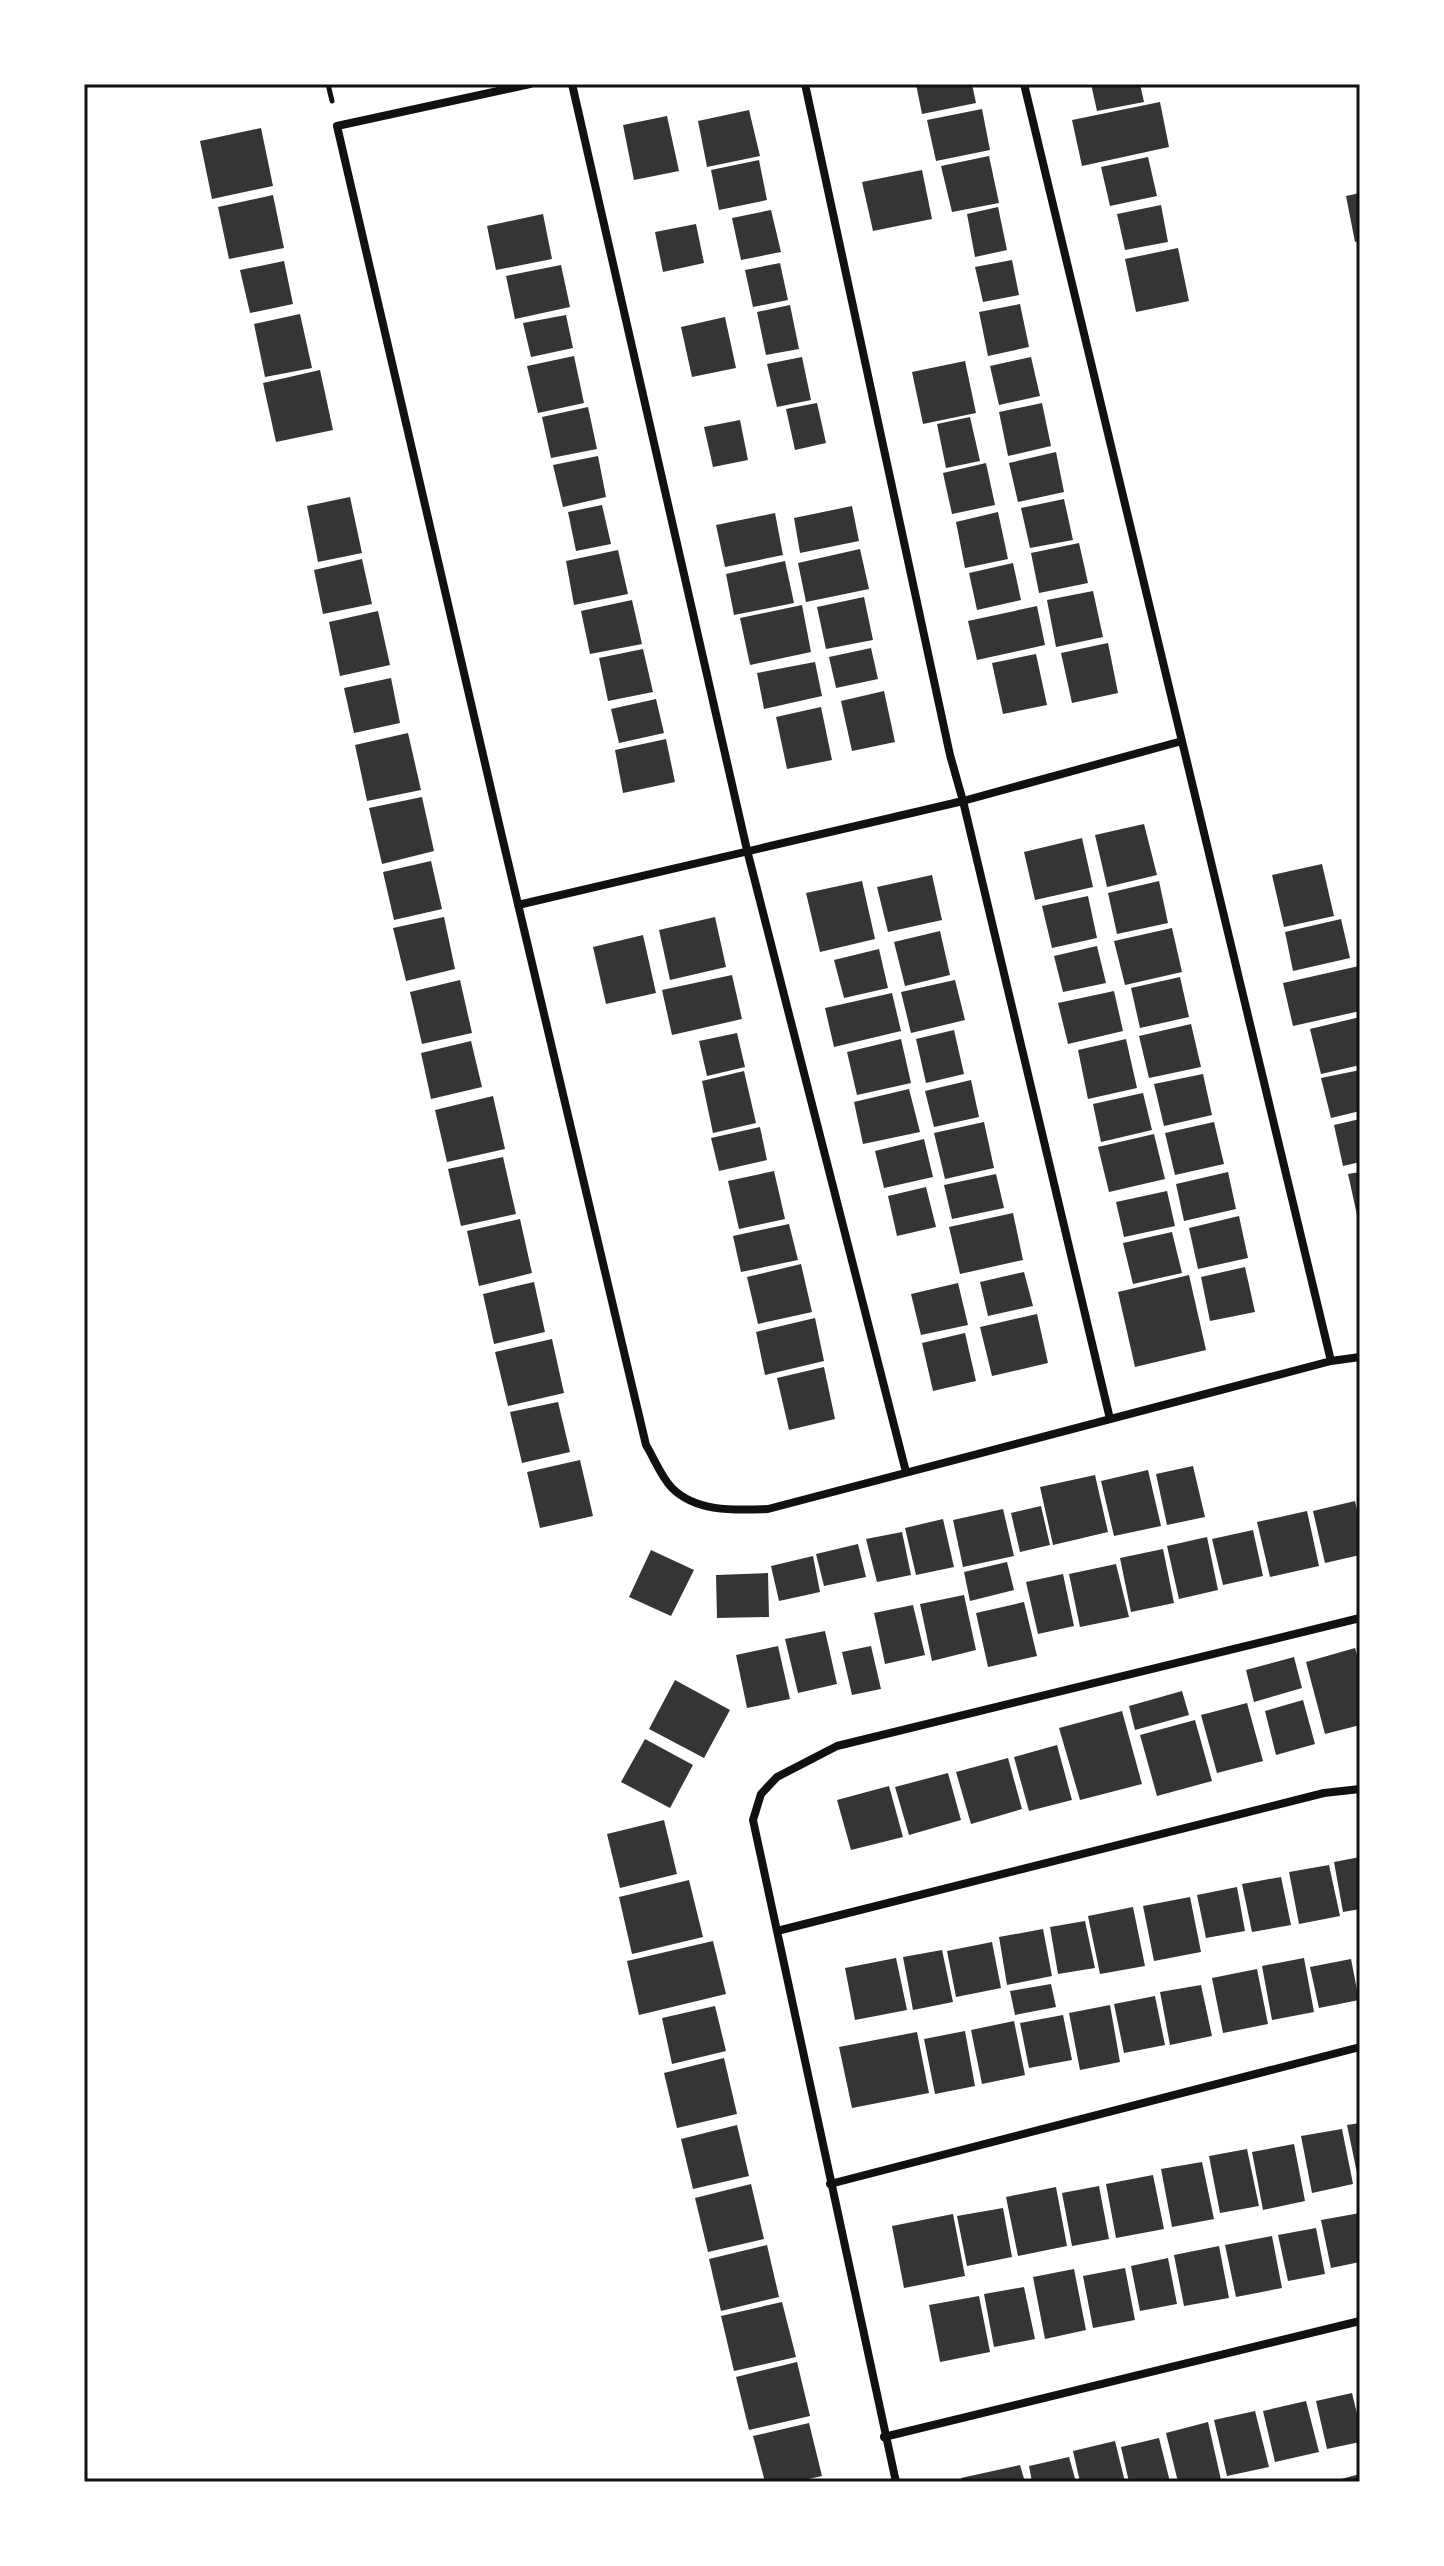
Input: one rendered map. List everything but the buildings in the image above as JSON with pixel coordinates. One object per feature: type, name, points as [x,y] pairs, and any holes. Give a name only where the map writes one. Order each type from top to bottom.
[{"type":"street","points":[[530,84],[337,126],[646,1445],[671,1487],[690,1500],[727,1511],[768,1509],[1331,1361],[1360,1357]]},
{"type":"street","points":[[572,84],[747,850],[906,1472]]},
{"type":"street","points":[[805,84],[950,755],[1110,1419]]},
{"type":"street","points":[[1024,84],[1331,1361]]},
{"type":"street","points":[[518,905],[963,801],[1182,741]]},
{"type":"street","points":[[896,2482],[753,1820],[761,1794],[777,1777],[837,1746],[1360,1618]]},
{"type":"street","points":[[777,1931],[1324,1793],[1360,1789]]},
{"type":"street","points":[[830,2184],[1360,2047]]},
{"type":"street","points":[[884,2437],[1360,2321]]}]
